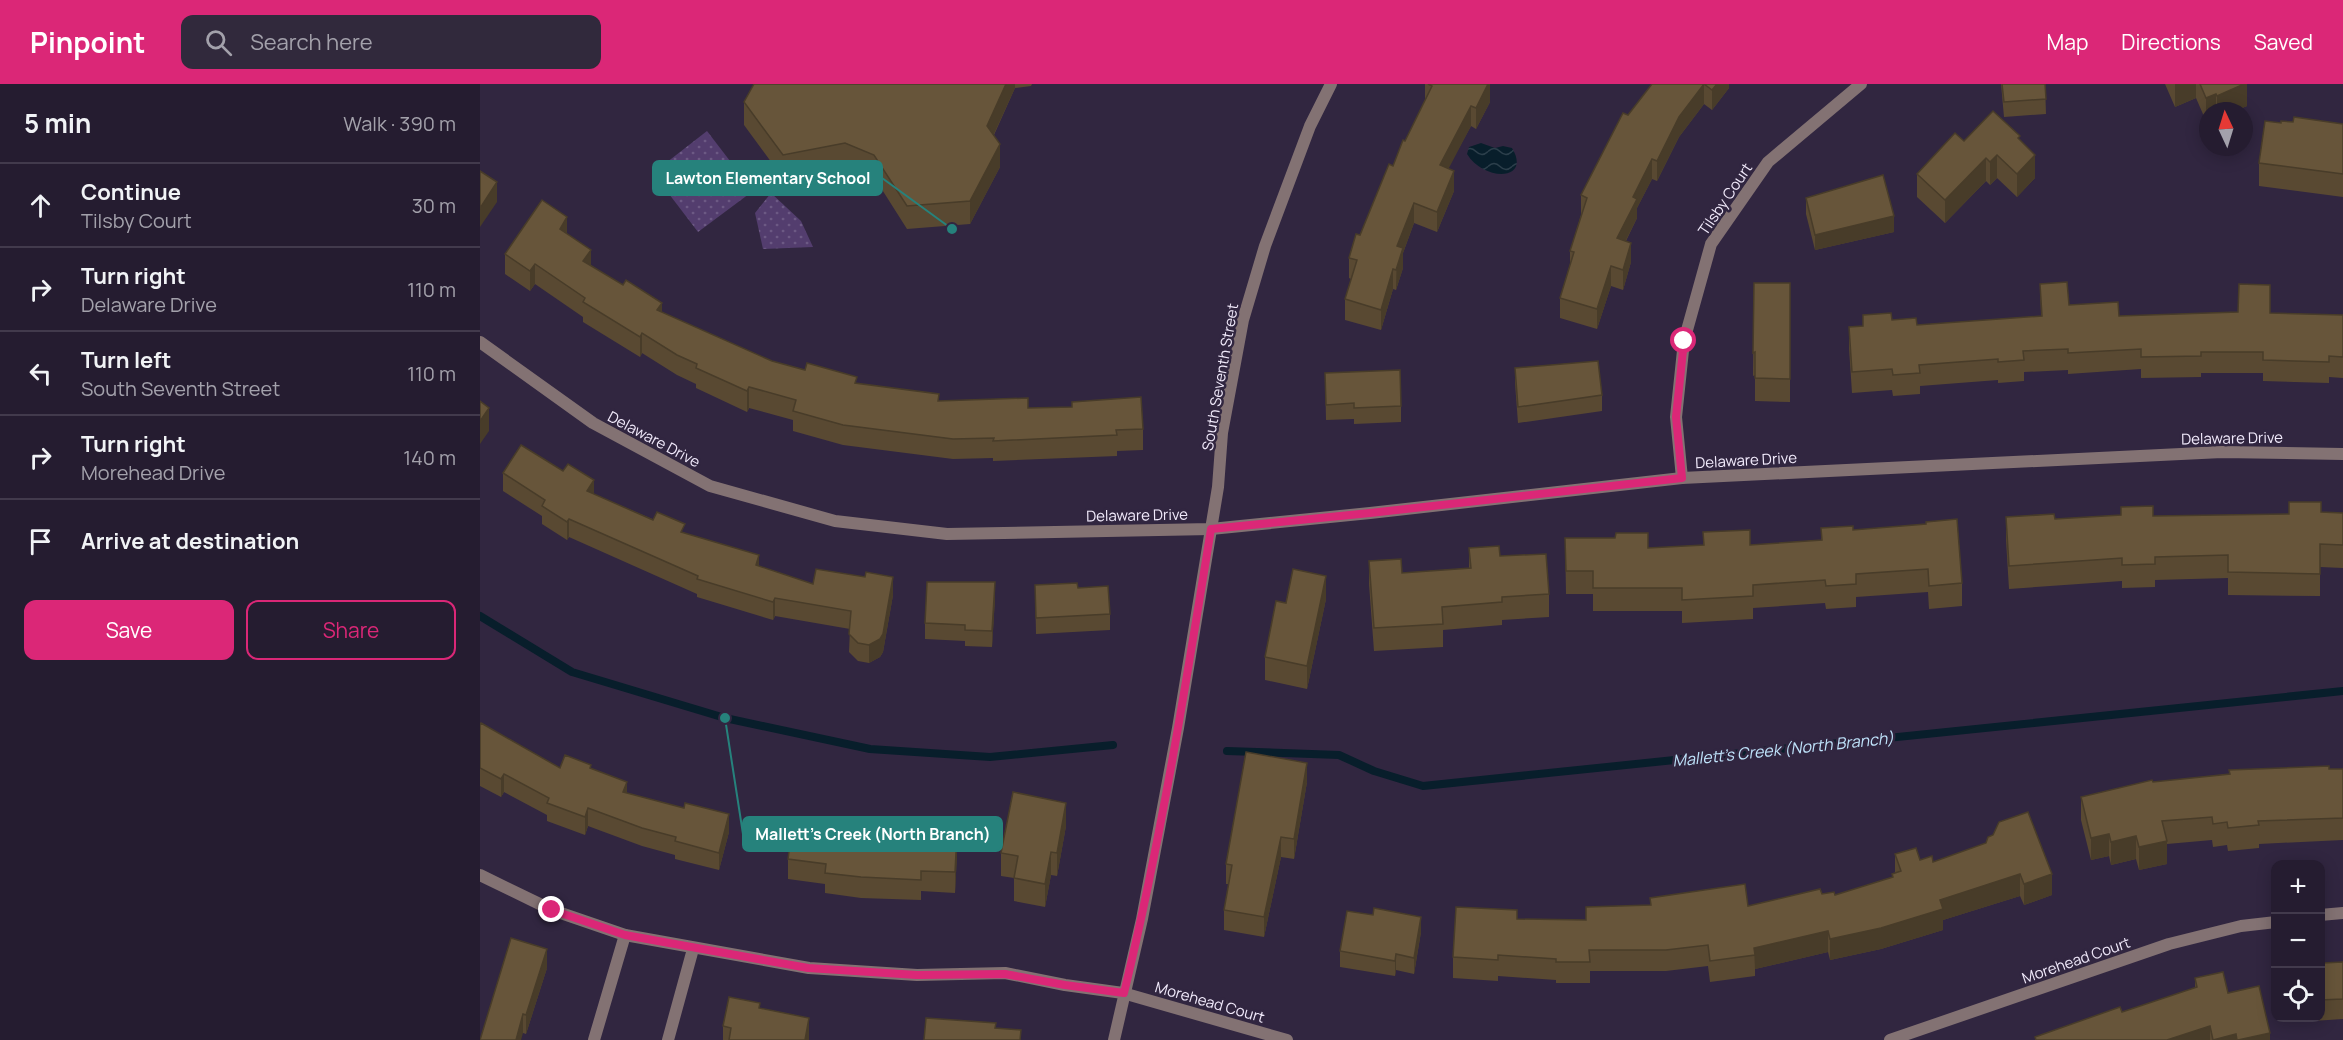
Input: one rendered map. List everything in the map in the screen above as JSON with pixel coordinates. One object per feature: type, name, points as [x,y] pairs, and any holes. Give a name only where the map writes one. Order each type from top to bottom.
[{"type":"street","name":"South Seventh Street","points":[[1114,1040],[1142,918],[1178,728],[1218,487],[1222,433],[1243,320],[1266,246],[1310,126],[1331,84]]},
{"type":"street","name":"Tilsby Court","points":[[1682,478],[1676,417],[1684,341],[1711,244],[1768,162],[1861,84]]},
{"type":"street","name":"Delaware Drive","points":[[480,342],[593,423],[710,486],[835,521],[947,534],[1211,529],[1682,478],[2222,452],[2343,454]]},
{"type":"street","name":"Morehead Court","points":[[480,875],[552,910],[625,935],[808,968],[917,975],[1005,974],[1124,993],[1287,1040]]},
{"type":"street","points":[[2325,915],[2343,913]]},
{"type":"street","name":"Morehead Court","points":[[1890,1040],[2169,944],[2241,926],[2271,923]]},
{"type":"street","points":[[594,1040],[625,935]]},
{"type":"street","points":[[668,1040],[693,948]]},
{"type":"shaded area","points":[[707,131],[753,191],[698,232],[653,173]]},
{"type":"shaded area","points":[[771,193],[801,221],[813,247],[763,249],[755,213]]},
{"type":"water","points":[[1481,143],[1495,148],[1503,146],[1512,148],[1517,159],[1516,167],[1511,172],[1503,174],[1484,170],[1467,154],[1469,147]]},
{"type":"building","points":[[754,84],[1006,84],[987,126],[1000,144],[970,201],[907,206],[874,155],[845,143],[783,155],[744,102]]},
{"type":"building","points":[[1428,84],[1488,84],[1476,108],[1471,106],[1440,165],[1454,171],[1437,212],[1414,203],[1397,246],[1403,248],[1396,270],[1393,269],[1381,310],[1345,299],[1357,260],[1349,258],[1356,234],[1360,235],[1389,164],[1393,166],[1403,140],[1405,141],[1432,86]]},
{"type":"building","points":[[1652,84],[1704,84],[1679,117],[1657,161],[1652,159],[1633,197],[1637,199],[1617,238],[1631,243],[1623,270],[1611,266],[1597,309],[1560,298],[1574,252],[1570,251],[1587,198],[1581,195],[1623,113],[1628,115]]},
{"type":"building","points":[[1704,84],[1717,84],[1712,90]]},
{"type":"building","points":[[2002,84],[2045,84],[2046,99],[2004,102]]},
{"type":"building","points":[[2200,84],[2244,84],[2217,96],[2216,94],[2206,98]]},
{"type":"building","points":[[1993,111],[2020,136],[2018,138],[2035,155],[2017,174],[1997,155],[1990,162],[1986,158],[1945,200],[1917,174],[1955,133],[1964,141]]},
{"type":"building","points":[[2294,117],[2343,124],[2343,174],[2259,163],[2265,121],[2293,122]]},
{"type":"building","points":[[480,171],[497,182],[480,208]]},
{"type":"building","points":[[1883,175],[1894,216],[1815,235],[1806,198]]},
{"type":"building","points":[[542,200],[567,217],[560,229],[591,250],[583,261],[623,285],[626,280],[662,303],[657,310],[772,361],[805,370],[807,363],[857,377],[855,383],[939,394],[938,401],[1028,398],[1028,408],[1072,407],[1072,402],[1141,397],[1143,429],[1116,430],[1117,435],[993,441],[994,438],[953,439],[843,425],[793,411],[796,400],[749,387],[747,391],[696,368],[697,364],[677,355],[642,333],[640,337],[583,302],[585,298],[535,264],[530,271],[505,254]]},
{"type":"building","points":[[2067,282],[2069,305],[2118,302],[2119,316],[2238,312],[2239,284],[2270,285],[2270,313],[2343,315],[2343,357],[2329,356],[2329,362],[2263,360],[2263,352],[2201,352],[2201,356],[2141,357],[2141,349],[2068,353],[2068,349],[2023,351],[2024,360],[1998,362],[1998,359],[1919,365],[1920,373],[1893,375],[1892,369],[1852,372],[1849,327],[1863,326],[1863,315],[1891,313],[1892,320],[1916,318],[1917,325],[2042,316],[2040,284]]},
{"type":"building","points":[[1754,283],[1790,283],[1790,379],[1755,378]]},
{"type":"building","points":[[1598,361],[1602,395],[1518,407],[1515,368]]},
{"type":"building","points":[[1400,370],[1401,406],[1354,408],[1354,403],[1326,405],[1325,373]]},
{"type":"building","points":[[480,401],[489,408],[480,421]]},
{"type":"building","points":[[521,445],[563,471],[568,464],[594,480],[587,491],[653,520],[657,512],[685,524],[681,532],[759,555],[756,565],[813,584],[816,569],[865,577],[866,572],[893,577],[883,634],[880,639],[869,645],[858,643],[849,634],[851,611],[775,598],[773,602],[697,579],[698,576],[569,519],[567,522],[542,506],[545,500],[503,473]]},
{"type":"building","points":[[2289,502],[2321,502],[2321,512],[2343,513],[2343,545],[2320,544],[2320,574],[2228,572],[2228,555],[2155,557],[2155,564],[2122,565],[2122,558],[2009,566],[2006,517],[2054,514],[2055,519],[2121,515],[2121,507],[2153,506],[2153,516],[2289,514]]},
{"type":"building","points":[[1957,519],[1962,583],[1929,586],[1928,569],[1856,574],[1856,584],[1826,586],[1825,580],[1753,585],[1753,596],[1682,600],[1682,588],[1593,588],[1593,571],[1566,571],[1565,538],[1615,538],[1616,533],[1648,533],[1648,548],[1704,545],[1703,532],[1750,530],[1750,545],[1822,540],[1821,528],[1853,526],[1853,530]]},
{"type":"building","points":[[1499,546],[1500,556],[1546,554],[1549,594],[1502,597],[1502,602],[1442,607],[1443,624],[1374,628],[1369,561],[1401,559],[1402,573],[1471,568],[1469,548]]},
{"type":"building","points":[[1293,569],[1326,576],[1307,666],[1265,657],[1276,601],[1286,603]]},
{"type":"building","points":[[927,582],[995,582],[992,631],[965,630],[965,625],[925,623]]},
{"type":"building","points":[[1077,583],[1078,588],[1108,586],[1110,614],[1036,618],[1035,585]]},
{"type":"building","points":[[481,723],[560,768],[565,755],[591,765],[590,768],[627,782],[623,792],[684,808],[685,803],[729,814],[719,853],[675,841],[676,837],[642,828],[588,808],[585,817],[547,803],[549,798],[504,774],[501,779],[480,768]]},
{"type":"building","points":[[1246,752],[1307,763],[1294,839],[1281,837],[1264,917],[1224,910],[1232,865],[1226,864]]},
{"type":"building","points":[[2329,766],[2329,769],[2343,769],[2343,818],[2258,821],[2259,825],[2228,828],[2227,822],[2213,824],[2212,817],[2162,821],[2167,841],[2139,847],[2136,836],[2111,842],[2109,834],[2091,838],[2081,797],[2152,780],[2153,782],[2230,774],[2229,770]]},
{"type":"building","points":[[1013,792],[1066,803],[1057,853],[1051,852],[1045,884],[1014,878],[1018,856],[1001,853]]},
{"type":"building","points":[[2028,812],[2052,874],[2024,884],[2020,874],[1940,900],[1943,909],[1881,928],[1830,939],[1828,931],[1754,948],[1755,955],[1710,961],[1708,945],[1666,950],[1589,950],[1590,962],[1556,962],[1556,959],[1498,955],[1498,960],[1453,957],[1456,907],[1517,910],[1517,919],[1586,920],[1586,907],[1651,905],[1650,898],[1745,884],[1748,906],[1820,889],[1822,894],[1834,892],[1835,895],[1893,877],[1892,874],[1901,871],[1895,854],[1916,848],[1920,860],[1932,856],[1933,862],[1986,843],[1999,822]]},
{"type":"building","points":[[875,818],[905,820],[905,831],[957,834],[955,872],[921,871],[921,880],[861,877],[825,873],[826,864],[788,859],[793,822],[874,832]]},
{"type":"building","points":[[1374,908],[1421,917],[1414,958],[1396,954],[1395,961],[1340,951],[1347,911],[1373,915]]},
{"type":"building","points":[[511,938],[547,949],[516,1040],[480,1040]]},
{"type":"building","points":[[2343,962],[2343,999],[2325,1000],[2325,963]]},
{"type":"building","points":[[2223,972],[2228,993],[2259,986],[2270,1033],[2238,1040],[2236,1034],[2213,1040],[2210,1026],[2167,1040],[2036,1040],[2035,1037],[2120,1007],[2122,1012],[2197,987],[2195,978]]},
{"type":"building","points":[[729,997],[760,1003],[759,1008],[809,1018],[805,1040],[729,1040],[731,1028],[723,1026]]},
{"type":"building","points":[[926,1018],[996,1023],[995,1028],[1021,1030],[1020,1040],[924,1040]]},
{"type":"waterway","name":"Mallett's Creek (North Branch)","points":[[480,616],[572,672],[725,718],[870,749],[990,757],[1113,745]]},
{"type":"waterway","name":"Mallett's Creek (North Branch)","points":[[1227,751],[1339,755],[1374,771],[1423,786],[2343,691]]},
{"type":"place","name":"Lawton Elementary School","points":[[952,229]]},
{"type":"place","name":"Mallett's Creek (North Branch)","points":[[725,718]]},
{"type":"route","points":[[552,910],[625,935],[808,968],[917,975],[1005,974],[1124,993],[1142,918],[1178,728],[1211,529],[1682,478],[1676,417],[1684,341]]}]
